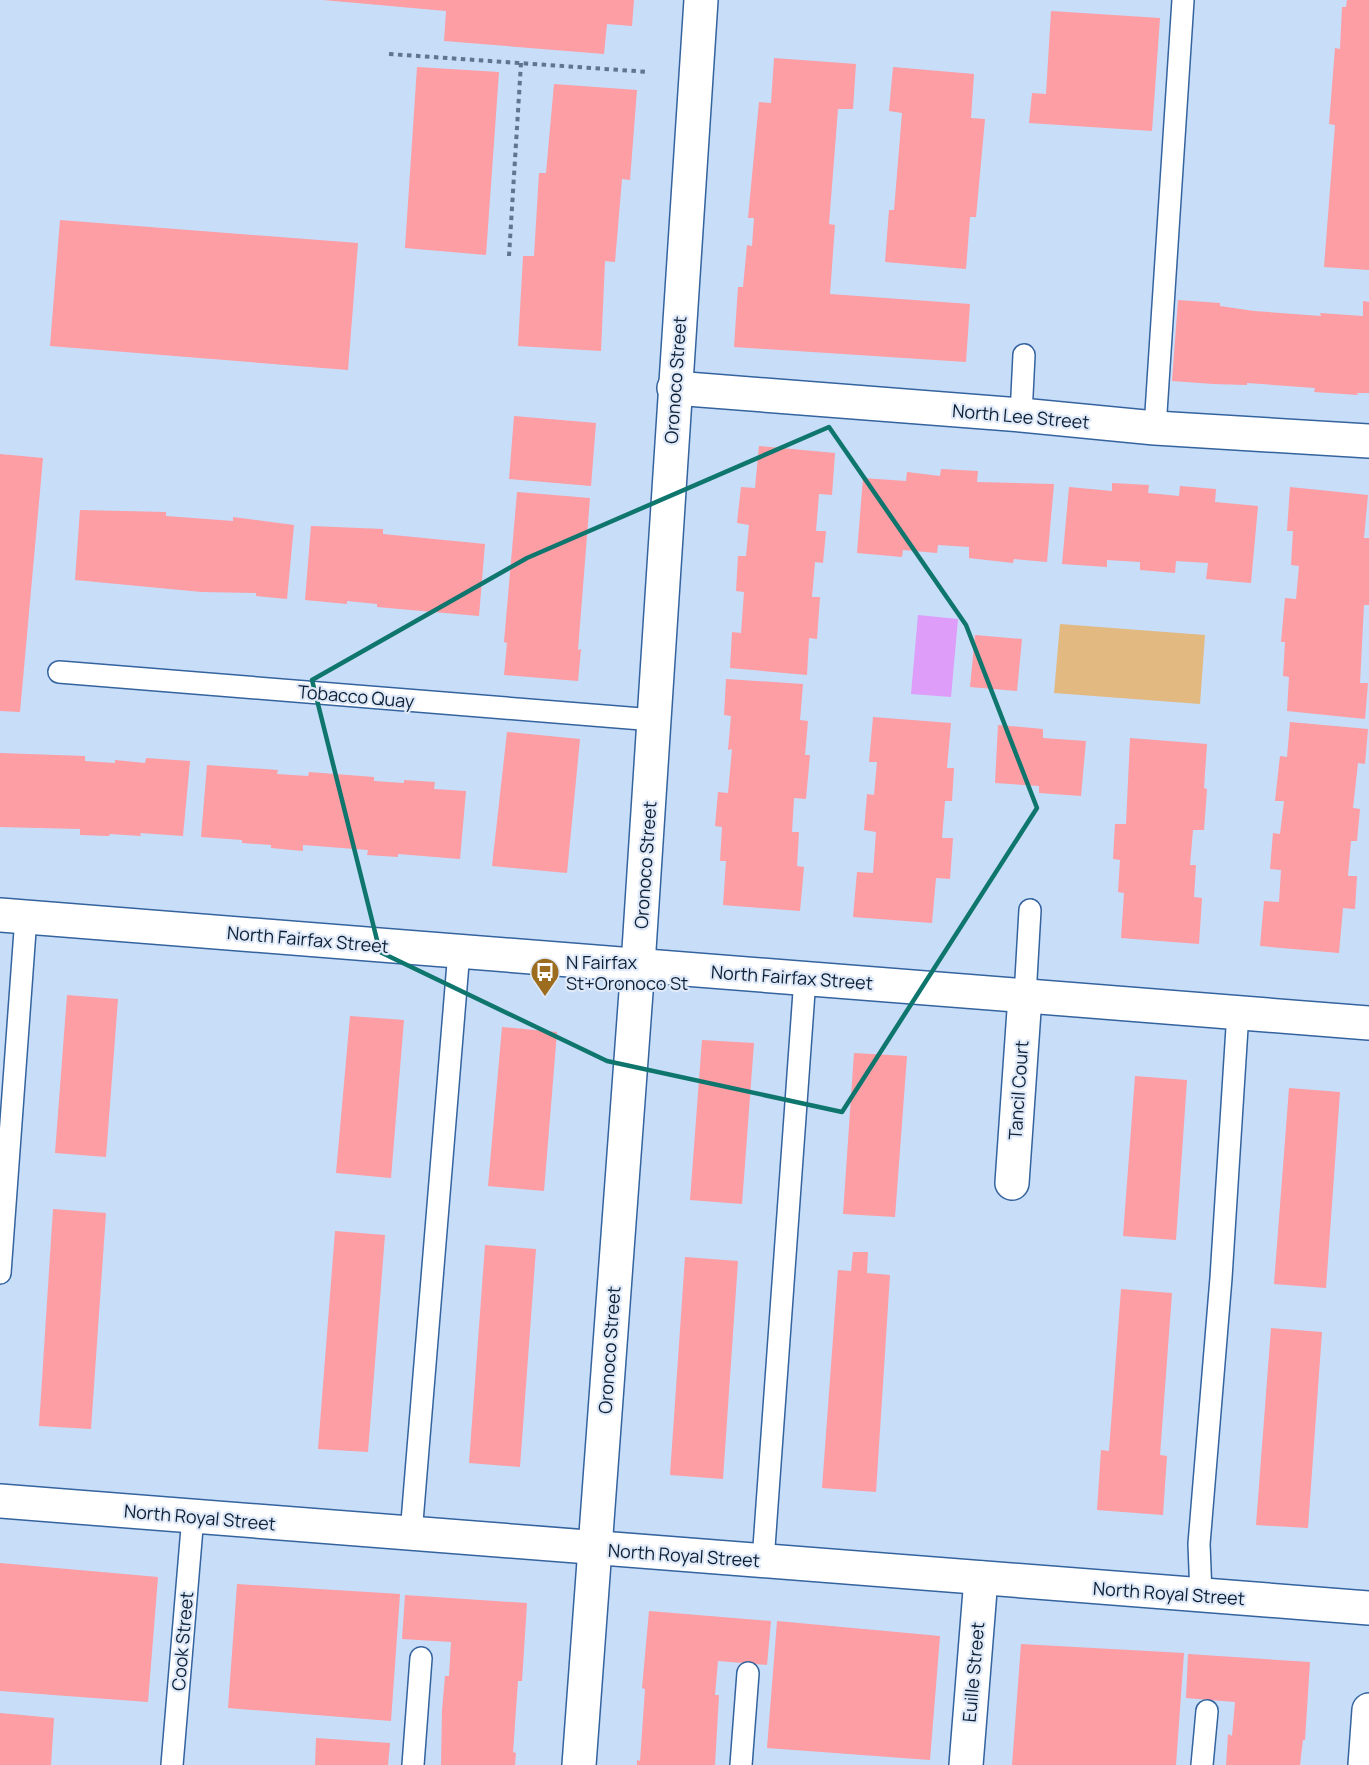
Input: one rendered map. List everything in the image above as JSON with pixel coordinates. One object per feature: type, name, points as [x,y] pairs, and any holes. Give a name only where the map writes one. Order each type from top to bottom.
[{"type":"street","name":"Oronoco Street","points":[[579,1765],[638,965],[700,0]]},
{"type":"street","name":"North Lee Street","points":[[674,388],[1021,415],[1155,428],[1369,441]]},
{"type":"street","name":"North Fairfax Street","points":[[13,916],[1369,1023]]},
{"type":"street","name":"Tancil Court","points":[[1012,1184],[1025,996]]},
{"type":"street","name":"North Royal Street","points":[[0,1501],[1369,1608]]},
{"type":"street","name":"Euille Street","points":[[966,1765],[981,1578]]},
{"type":"street","points":[[1365,1765],[1369,1710]]},
{"type":"lane","points":[[1155,428],[1183,0]]},
{"type":"lane","points":[[1021,415],[1024,355]]},
{"type":"lane","name":"Tobacco Quay","points":[[59,672],[654,720]]},
{"type":"lane","points":[[1025,996],[1030,910]]},
{"type":"lane","points":[[0,1273],[13,916]]},
{"type":"lane","points":[[411,1534],[459,951]]},
{"type":"lane","points":[[763,1562],[805,978]]},
{"type":"lane","points":[[1201,1595],[1199,1544],[1221,1278],[1238,1012]]},
{"type":"lane","name":"Cook Street","points":[[172,1765],[193,1516]]},
{"type":"lane","points":[[413,1765],[421,1658]]},
{"type":"lane","points":[[741,1765],[748,1673]]},
{"type":"lane","points":[[1202,1765],[1207,1712]]},
{"type":"path","points":[[389,54],[649,72]]},
{"type":"path","points":[[509,256],[521,63]]},
{"type":"highlighted area","points":[[829,427],[966,625],[1037,808],[842,1112],[607,1061],[380,952],[312,680],[527,558]]},
{"type":"shaded area","points":[[918,615],[958,619],[951,697],[911,694]]},
{"type":"shaded area","points":[[1060,624],[1205,635],[1200,704],[1054,693]]},
{"type":"building","points":[[323,0],[634,0],[632,26],[607,24],[604,54],[444,41],[446,11]]},
{"type":"building","points":[[1347,0],[1369,0],[1369,270],[1324,267],[1335,125],[1329,124],[1335,48],[1340,49],[1342,7],[1346,7]]},
{"type":"building","points":[[1051,11],[1160,18],[1152,131],[1029,123],[1032,93],[1046,94]]},
{"type":"building","points":[[774,58],[856,64],[853,109],[838,109],[829,224],[835,225],[830,294],[970,304],[966,362],[734,347],[738,287],[743,287],[747,245],[752,246],[754,218],[748,218],[759,102],[771,103]]},
{"type":"building","points":[[417,67],[499,72],[486,255],[405,248]]},
{"type":"building","points":[[893,67],[974,74],[971,118],[985,119],[976,217],[970,217],[966,269],[885,262],[889,210],[894,210],[902,113],[889,111]]},
{"type":"building","points":[[554,84],[637,90],[630,180],[622,179],[615,262],[605,261],[601,351],[518,346],[523,256],[534,256],[539,173],[546,173]]},
{"type":"building","points":[[60,220],[358,243],[348,370],[50,346]]},
{"type":"building","points":[[1178,300],[1220,303],[1220,306],[1254,311],[1321,316],[1320,313],[1363,316],[1363,301],[1369,302],[1369,393],[1357,393],[1358,395],[1314,392],[1315,388],[1172,381]]},
{"type":"building","points":[[514,416],[596,423],[591,486],[509,479]]},
{"type":"building","points":[[759,446],[835,453],[832,495],[819,494],[816,531],[826,531],[823,563],[815,562],[812,597],[820,597],[817,639],[809,638],[807,675],[730,668],[732,632],[741,633],[744,592],[736,591],[738,556],[746,556],[749,525],[737,523],[741,487],[755,488]]},
{"type":"building","points":[[0,454],[43,458],[20,712],[0,711]]},
{"type":"building","points":[[941,469],[978,471],[977,482],[1054,484],[1047,562],[1014,559],[1013,563],[969,558],[969,547],[938,545],[937,553],[903,550],[902,557],[857,553],[863,478],[906,481],[907,472],[940,476]]},
{"type":"building","points":[[1112,483],[1149,485],[1148,493],[1179,496],[1180,486],[1216,489],[1215,502],[1258,506],[1251,583],[1206,579],[1208,563],[1176,561],[1175,573],[1140,570],[1140,562],[1107,560],[1107,567],[1062,564],[1069,487],[1112,491]]},
{"type":"building","points":[[1290,487],[1368,495],[1364,538],[1369,538],[1369,605],[1364,605],[1360,683],[1368,683],[1365,719],[1287,711],[1289,677],[1283,676],[1285,642],[1281,642],[1285,598],[1296,599],[1299,566],[1291,565],[1293,531],[1287,531]]},
{"type":"building","points":[[517,492],[590,498],[578,650],[581,649],[578,681],[504,675],[507,643],[504,642]]},
{"type":"building","points":[[80,510],[166,512],[166,516],[233,521],[233,517],[294,525],[287,599],[256,596],[256,593],[202,592],[75,580]]},
{"type":"building","points":[[311,526],[383,529],[383,534],[485,544],[479,616],[377,607],[377,604],[347,601],[347,604],[305,600]]},
{"type":"building","points":[[975,635],[1022,639],[1017,691],[970,687]]},
{"type":"building","points":[[726,679],[803,684],[800,720],[808,721],[805,755],[810,755],[806,799],[794,798],[792,832],[799,832],[797,866],[804,867],[800,911],[723,905],[726,861],[720,861],[722,827],[715,826],[718,792],[728,793],[732,749],[728,750],[731,716],[724,715]]},
{"type":"building","points":[[873,717],[951,723],[947,768],[954,768],[952,801],[945,801],[942,838],[953,838],[950,879],[936,878],[932,923],[853,917],[857,872],[873,873],[876,832],[864,830],[867,794],[874,795],[877,762],[869,762]]},
{"type":"building","points":[[1290,722],[1368,729],[1365,764],[1358,763],[1353,808],[1360,809],[1357,841],[1351,841],[1348,876],[1357,876],[1355,909],[1343,908],[1339,953],[1260,946],[1264,901],[1279,902],[1281,870],[1270,869],[1273,833],[1280,834],[1284,801],[1275,801],[1280,756],[1287,757]]},
{"type":"building","points":[[998,725],[1043,729],[1043,738],[1086,741],[1081,796],[1039,793],[1039,786],[995,783]]},
{"type":"building","points":[[507,732],[580,739],[567,873],[492,866]]},
{"type":"building","points":[[1130,738],[1207,744],[1204,830],[1193,830],[1190,865],[1196,865],[1194,897],[1202,898],[1199,944],[1121,938],[1124,893],[1118,892],[1120,860],[1113,859],[1115,824],[1126,824]]},
{"type":"building","points":[[0,753],[85,756],[85,761],[115,763],[115,760],[145,763],[146,758],[190,761],[183,836],[140,833],[141,836],[80,835],[80,829],[0,827]]},
{"type":"building","points":[[207,765],[278,770],[277,774],[308,776],[309,772],[374,777],[374,781],[435,782],[434,789],[466,791],[460,859],[398,854],[398,857],[367,855],[368,850],[303,845],[303,851],[242,843],[242,840],[201,837]]},
{"type":"building","points":[[67,995],[118,999],[106,1157],[55,1153]]},
{"type":"building","points":[[350,1016],[404,1020],[391,1178],[336,1173]]},
{"type":"building","points":[[502,1027],[557,1032],[544,1191],[488,1186]]},
{"type":"building","points":[[702,1040],[754,1043],[742,1204],[690,1200]]},
{"type":"building","points":[[854,1053],[907,1056],[895,1217],[843,1214]]},
{"type":"building","points":[[1135,1076],[1187,1080],[1176,1240],[1123,1236]]},
{"type":"building","points":[[1289,1088],[1340,1092],[1326,1288],[1274,1284]]},
{"type":"building","points":[[53,1209],[106,1213],[91,1429],[39,1426]]},
{"type":"building","points":[[335,1231],[385,1235],[368,1452],[318,1449]]},
{"type":"building","points":[[485,1245],[536,1249],[520,1467],[469,1463]]},
{"type":"building","points":[[853,1252],[868,1252],[867,1273],[890,1275],[876,1492],[822,1488],[838,1270],[851,1271]]},
{"type":"building","points":[[685,1257],[738,1261],[723,1479],[670,1475]]},
{"type":"building","points":[[1121,1289],[1172,1293],[1160,1455],[1167,1456],[1163,1515],[1097,1510],[1101,1450],[1109,1451]]},
{"type":"building","points":[[1271,1328],[1322,1332],[1308,1528],[1256,1525]]},
{"type":"building","points":[[0,1563],[158,1577],[148,1702],[0,1691]]},
{"type":"building","points":[[237,1584],[400,1594],[391,1721],[228,1708]]},
{"type":"building","points":[[405,1595],[527,1603],[522,1681],[518,1681],[513,1752],[516,1753],[515,1765],[441,1765],[442,1710],[445,1676],[449,1676],[451,1642],[402,1639]]},
{"type":"building","points":[[649,1611],[771,1621],[767,1665],[718,1661],[715,1695],[719,1695],[715,1765],[637,1765],[637,1760],[640,1761],[645,1689],[642,1688]]},
{"type":"building","points":[[777,1621],[940,1636],[930,1760],[767,1748]]},
{"type":"building","points":[[1021,1644],[1184,1653],[1176,1765],[1012,1765]]},
{"type":"building","points":[[1188,1654],[1310,1662],[1305,1740],[1303,1740],[1300,1765],[1226,1765],[1228,1734],[1232,1736],[1235,1702],[1186,1698]]},
{"type":"building","points":[[0,1713],[54,1718],[51,1765],[0,1765]]},
{"type":"building","points":[[316,1738],[390,1743],[388,1765],[315,1765]]},
{"type":"place","name":"N Fairfax St+Oronoco St","points":[[545,998]]}]
